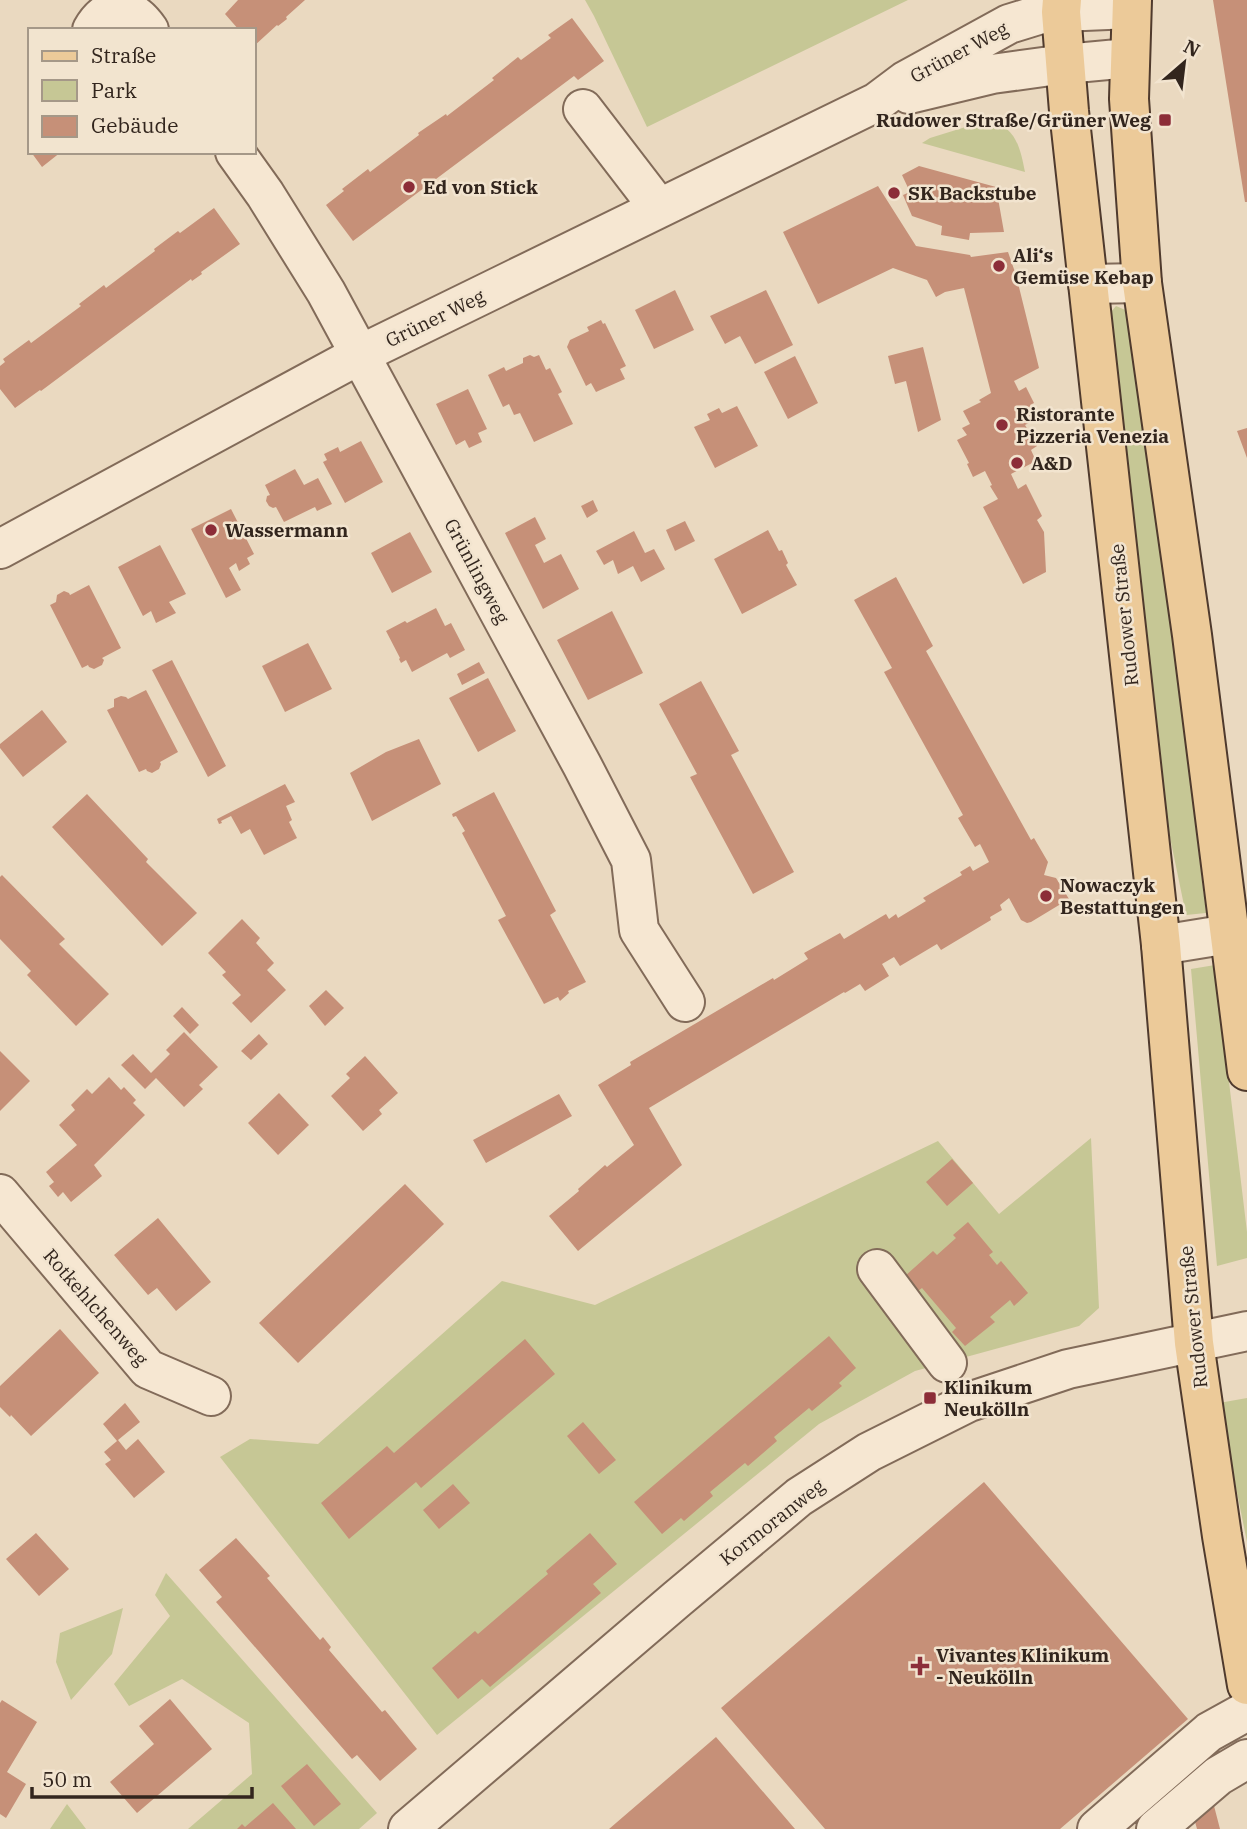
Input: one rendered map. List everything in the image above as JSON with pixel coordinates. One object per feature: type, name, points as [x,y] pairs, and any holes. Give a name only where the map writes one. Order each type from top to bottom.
[{"type":"main road","points":[[1131,5],[1129,99],[1142,283],[1192,635],[1247,1071]]},
{"type":"main road","name":"Rudower Straße","points":[[1061,6],[1088,284],[1161,945],[1194,1343],[1247,1685]]},
{"type":"street","name":"Grüner Weg","points":[[0,549],[359,355],[877,102],[905,81],[1009,24],[1061,6],[1131,5]]},
{"type":"street","points":[[94,28],[104,15],[115,10],[128,10],[141,18],[148,28]]},
{"type":"street","name":"Grüner Weg","points":[[877,102],[992,74],[1129,58]]},
{"type":"street","points":[[583,110],[659,208]]},
{"type":"street","name":"Grünlingweg","points":[[236,154],[265,194],[326,292],[582,765],[631,860],[639,930],[685,1002]]},
{"type":"street","points":[[1088,284],[1142,283]]},
{"type":"street","points":[[1161,945],[1228,934]]},
{"type":"street","name":"Rotkehlchenweg","points":[[0,1194],[148,1369],[211,1396]]},
{"type":"street","points":[[877,1269],[947,1363]]},
{"type":"street","name":"Kormoranweg","points":[[408,1829],[799,1497],[869,1452],[969,1402],[1003,1390],[1068,1370],[1247,1331]]},
{"type":"street","points":[[1097,1829],[1209,1732],[1247,1711]]},
{"type":"street","points":[[1156,1829],[1217,1776],[1247,1759]]},
{"type":"green space","points":[[585,0],[908,0],[647,127]]},
{"type":"green space","points":[[985,121],[995,123],[1010,132],[1021,153],[1025,172],[922,143],[930,138]]},
{"type":"green space","points":[[1116,306],[1130,312],[1135,320],[1206,913],[1186,915],[1158,779],[1111,312]]},
{"type":"green space","points":[[1215,965],[1247,1232],[1247,1258],[1217,1266],[1191,969]]},
{"type":"green space","points":[[1091,1138],[1099,1308],[1079,1326],[915,1371],[819,1424],[437,1735],[220,1457],[250,1439],[318,1444],[502,1281],[595,1305],[938,1141],[999,1214]]},
{"type":"green space","points":[[1247,1398],[1247,1542],[1219,1403]]},
{"type":"green space","points":[[166,1573],[377,1813],[359,1829],[188,1829],[252,1774],[249,1723],[182,1679],[129,1706],[114,1684],[170,1616],[155,1595]]},
{"type":"green space","points":[[123,1608],[112,1654],[71,1700],[56,1662],[60,1633]]},
{"type":"green space","points":[[67,1804],[86,1829],[50,1829]]},
{"type":"building","points":[[238,0],[305,0],[256,44],[256,28],[237,28],[225,14]]},
{"type":"building","points":[[1213,0],[1247,0],[1247,202],[1245,202]]},
{"type":"building","points":[[572,18],[604,61],[578,80],[574,76],[353,241],[326,205],[368,169],[370,172],[419,135],[418,133],[446,114],[447,116],[494,80],[492,78],[518,57],[521,60],[551,38],[548,35]]},
{"type":"building","points":[[32,154],[58,154],[42,167]]},
{"type":"building","points":[[919,166],[996,187],[1004,232],[970,233],[969,240],[941,235],[942,226],[912,216],[903,195],[910,192],[902,175]]},
{"type":"building","points":[[878,186],[916,246],[971,257],[1008,252],[1039,368],[1014,381],[1019,391],[1026,387],[1034,403],[1030,405],[1036,419],[1025,425],[1037,446],[1031,450],[1036,461],[1011,474],[1018,489],[1026,484],[1042,516],[1037,520],[1044,532],[1046,572],[1023,584],[983,507],[998,499],[990,486],[992,485],[985,471],[973,477],[957,440],[967,435],[962,428],[970,424],[963,411],[981,402],[979,400],[991,393],[964,288],[936,297],[927,280],[893,268],[818,304],[783,232]]},
{"type":"building","points":[[214,208],[240,244],[15,408],[0,389],[0,366],[5,362],[3,359],[29,340],[31,343],[81,306],[79,304],[104,285],[106,288],[178,231],[180,233]]},
{"type":"building","points":[[675,290],[694,330],[654,349],[635,310]]},
{"type":"building","points":[[766,290],[793,345],[755,364],[740,336],[725,344],[710,316]]},
{"type":"building","points":[[601,320],[626,366],[620,369],[625,379],[596,392],[591,383],[586,386],[567,347],[570,340],[589,331],[587,327]]},
{"type":"building","points":[[923,347],[941,420],[918,432],[906,381],[895,384],[888,356]]},
{"type":"building","points":[[539,355],[546,370],[550,368],[562,392],[558,394],[573,424],[534,442],[520,413],[514,415],[509,404],[503,407],[488,375],[504,367],[506,371],[523,363],[523,358]]},
{"type":"building","points":[[795,356],[818,403],[788,419],[764,372]]},
{"type":"building","points":[[468,389],[487,429],[478,433],[482,442],[469,448],[465,440],[456,445],[436,404]]},
{"type":"building","points":[[737,406],[758,446],[715,468],[694,427],[710,420],[707,414],[719,408],[722,413]]},
{"type":"building","points":[[1247,428],[1247,458],[1237,431]]},
{"type":"building","points":[[361,441],[383,482],[345,503],[323,462],[327,460],[324,454],[338,447],[340,452]]},
{"type":"building","points":[[295,469],[304,485],[318,478],[332,504],[317,511],[315,507],[284,522],[276,507],[269,506],[266,501],[270,495],[265,485]]},
{"type":"building","points":[[593,500],[598,511],[587,518],[581,506]]},
{"type":"building","points":[[231,509],[254,554],[247,558],[250,564],[239,571],[236,563],[229,568],[241,590],[226,598],[191,529]]},
{"type":"building","points":[[535,517],[546,539],[535,545],[544,563],[561,554],[579,589],[543,609],[505,533]]},
{"type":"building","points":[[685,521],[695,541],[675,551],[666,530]]},
{"type":"building","points":[[768,530],[779,551],[782,550],[788,563],[786,565],[797,585],[742,614],[714,559]]},
{"type":"building","points":[[634,531],[645,553],[654,549],[665,569],[641,582],[633,566],[618,574],[613,560],[604,565],[596,551]]},
{"type":"building","points":[[410,532],[432,572],[392,593],[371,553]]},
{"type":"building","points":[[160,545],[186,594],[169,602],[176,613],[156,623],[151,611],[143,616],[118,567]]},
{"type":"building","points":[[896,577],[933,646],[926,651],[1031,840],[1034,838],[1048,862],[1044,875],[1056,878],[1069,899],[1027,923],[1021,920],[1009,898],[1000,905],[1002,910],[990,917],[991,920],[941,950],[937,944],[900,966],[894,957],[882,964],[889,976],[865,991],[860,984],[844,992],[649,1108],[682,1165],[578,1251],[549,1216],[605,1165],[607,1167],[634,1145],[598,1085],[631,1065],[630,1062],[808,959],[804,953],[840,933],[844,939],[886,914],[889,919],[896,914],[898,918],[926,901],[923,898],[962,875],[960,872],[970,866],[973,871],[989,862],[980,844],[975,847],[958,818],[963,815],[884,672],[892,668],[854,600]]},
{"type":"building","points":[[89,585],[121,648],[102,658],[102,665],[94,669],[88,665],[82,668],[50,605],[56,602],[57,595],[64,591],[70,595]]},
{"type":"building","points":[[436,608],[445,626],[451,623],[465,650],[450,658],[447,653],[412,672],[406,660],[401,663],[386,631]]},
{"type":"building","points":[[612,611],[643,673],[588,700],[557,640]]},
{"type":"building","points":[[308,643],[332,689],[285,712],[262,666]]},
{"type":"building","points":[[172,660],[226,766],[208,777],[152,670]]},
{"type":"building","points":[[479,662],[485,673],[462,685],[457,674]]},
{"type":"building","points":[[488,678],[516,731],[478,752],[449,698]]},
{"type":"building","points":[[701,681],[739,751],[731,755],[794,872],[753,894],[690,777],[697,774],[659,704]]},
{"type":"building","points":[[146,690],[178,752],[160,762],[159,769],[152,773],[146,769],[139,772],[107,710],[114,707],[114,699],[121,696],[128,699]]},
{"type":"building","points":[[42,710],[67,742],[23,777],[0,748],[0,744]]},
{"type":"building","points":[[419,739],[441,784],[372,821],[350,773],[386,752]]},
{"type":"building","points":[[285,784],[295,802],[286,806],[292,820],[289,822],[297,838],[264,855],[250,829],[241,834],[231,816],[219,824],[217,819]]},
{"type":"building","points":[[494,792],[556,911],[550,915],[586,982],[568,991],[560,1001],[558,997],[544,1004],[498,920],[506,916],[462,833],[465,831],[452,814]]},
{"type":"building","points":[[87,794],[148,859],[146,862],[197,913],[162,946],[52,827]]},
{"type":"building","points":[[2,875],[65,939],[59,944],[109,994],[76,1026],[27,975],[31,971],[0,939]]},
{"type":"building","points":[[242,919],[260,938],[256,943],[274,963],[267,970],[286,990],[251,1023],[232,1003],[241,995],[222,975],[226,972],[208,953]]},
{"type":"building","points":[[326,990],[344,1008],[325,1026],[309,1006]]},
{"type":"building","points":[[182,1007],[199,1025],[190,1034],[173,1016]]},
{"type":"building","points":[[184,1032],[218,1067],[199,1085],[203,1089],[184,1107],[156,1078],[145,1089],[121,1065],[133,1054],[151,1073],[170,1054],[166,1050]]},
{"type":"building","points":[[259,1034],[268,1044],[251,1060],[241,1051]]},
{"type":"building","points":[[0,1051],[30,1081],[0,1111]]},
{"type":"building","points":[[365,1056],[398,1093],[379,1110],[382,1114],[363,1131],[331,1096],[350,1078],[346,1074]]},
{"type":"building","points":[[109,1077],[121,1090],[124,1087],[136,1100],[133,1103],[145,1115],[94,1165],[102,1176],[71,1202],[63,1192],[58,1197],[49,1186],[54,1182],[46,1172],[77,1145],[59,1125],[75,1110],[71,1105],[87,1089],[92,1094]]},
{"type":"building","points":[[279,1093],[309,1125],[278,1155],[248,1123]]},
{"type":"building","points":[[559,1094],[572,1116],[486,1163],[473,1140]]},
{"type":"building","points":[[952,1159],[973,1183],[947,1206],[926,1182]]},
{"type":"building","points":[[405,1184],[444,1224],[298,1363],[259,1323]]},
{"type":"building","points":[[158,1218],[211,1282],[176,1311],[157,1288],[148,1295],[114,1255]]},
{"type":"building","points":[[968,1222],[993,1252],[989,1255],[997,1265],[1001,1261],[1028,1293],[1014,1306],[1010,1300],[990,1317],[995,1322],[965,1346],[952,1332],[956,1328],[922,1288],[918,1291],[905,1276],[933,1251],[937,1255],[956,1238],[953,1235]]},
{"type":"building","points":[[60,1329],[99,1373],[31,1436],[0,1407],[0,1386]]},
{"type":"building","points":[[829,1336],[856,1368],[839,1383],[842,1386],[812,1411],[809,1408],[774,1437],[777,1441],[748,1466],[745,1463],[710,1492],[713,1496],[684,1521],[681,1518],[662,1534],[634,1502]]},
{"type":"building","points":[[525,1339],[555,1374],[421,1488],[416,1482],[349,1539],[321,1503],[387,1446],[394,1453]]},
{"type":"building","points":[[125,1403],[140,1422],[118,1440],[126,1450],[138,1439],[165,1472],[134,1498],[105,1464],[111,1460],[104,1452],[117,1441],[103,1424]]},
{"type":"building","points":[[583,1422],[616,1460],[599,1474],[567,1436]]},
{"type":"building","points":[[984,1482],[1188,1719],[1060,1829],[825,1829],[721,1708]]},
{"type":"building","points":[[453,1484],[470,1503],[439,1529],[423,1510]]},
{"type":"building","points":[[36,1533],[69,1569],[39,1596],[6,1559]]},
{"type":"building","points":[[590,1533],[617,1564],[593,1584],[601,1593],[490,1687],[482,1679],[458,1699],[432,1668],[475,1631],[478,1634],[548,1574],[546,1571]]},
{"type":"building","points":[[236,1538],[320,1640],[323,1637],[331,1647],[329,1650],[417,1749],[380,1781],[357,1755],[352,1759],[216,1602],[222,1597],[199,1570]]},
{"type":"building","points":[[170,1699],[212,1749],[137,1813],[110,1782],[154,1744],[139,1726]]},
{"type":"building","points":[[2,1700],[37,1722],[7,1772],[26,1784],[6,1818],[0,1814]]},
{"type":"building","points":[[716,1737],[795,1829],[609,1829]]},
{"type":"building","points":[[307,1764],[341,1804],[314,1826],[281,1786]]},
{"type":"building","points":[[1213,1802],[1220,1829],[1197,1829],[1194,1818]]},
{"type":"building","points":[[273,1803],[296,1829],[237,1829],[242,1824],[245,1827]]},
{"type":"place","name":"Rudower Straße/Grüner Weg","points":[[1165,120]]},
{"type":"place","name":"Ed von Stick","points":[[409,187]]},
{"type":"place","name":"SK Backstube","points":[[894,193]]},
{"type":"place","name":"Ali‘s Gemüse Kebap","points":[[999,266]]},
{"type":"place","name":"Ristorante Pizzeria Venezia","points":[[1002,425]]},
{"type":"place","name":"A&D","points":[[1017,463]]},
{"type":"place","name":"Wassermann","points":[[211,530]]},
{"type":"place","name":"Nowaczyk Bestattungen","points":[[1046,896]]},
{"type":"place","name":"Klinikum Neukölln","points":[[930,1398]]},
{"type":"place","name":"Vivantes Klinikum - Neukölln","points":[[920,1666]]}]
